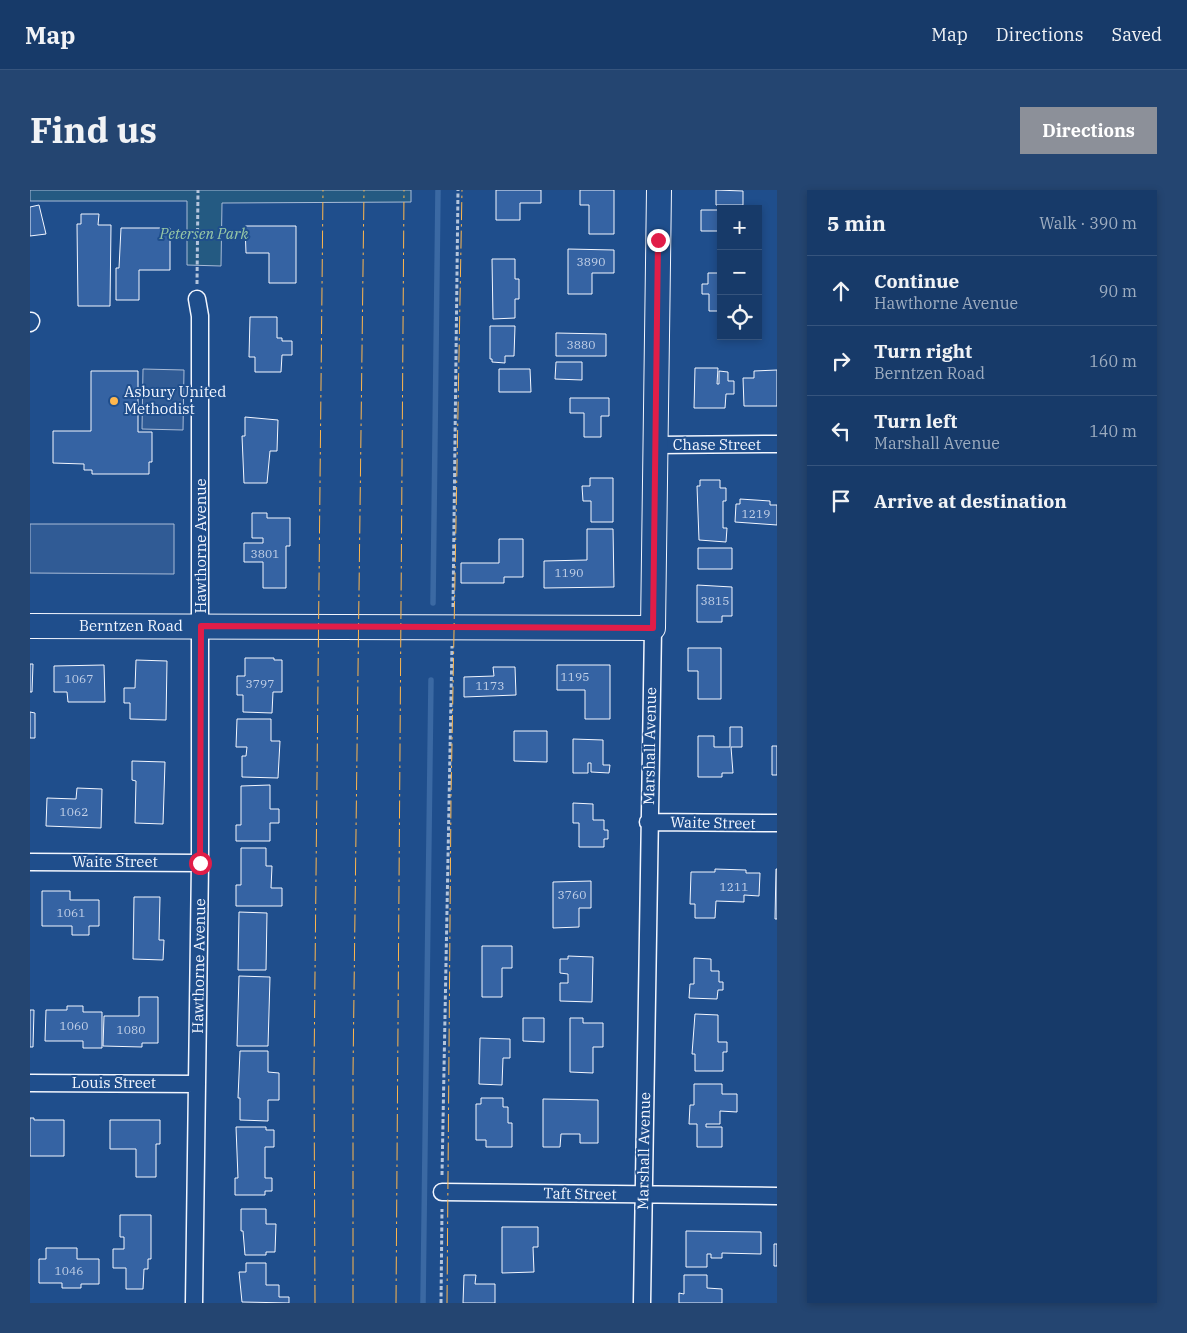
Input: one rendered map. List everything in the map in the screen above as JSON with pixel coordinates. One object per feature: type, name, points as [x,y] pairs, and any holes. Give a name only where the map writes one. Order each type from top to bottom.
[{"type":"street","name":"Marshall Avenue","points":[[642,1303],[659,190]]},
{"type":"street","name":"Hawthorne Avenue","points":[[194,1303],[198,1084],[201,626],[200,316],[197,299]]},
{"type":"street","name":"Chase Street","points":[[656,445],[777,444]]},
{"type":"street","name":"Berntzen Road","points":[[30,626],[653,628]]},
{"type":"street","name":"Waite Street","points":[[648,822],[777,824]]},
{"type":"street","name":"Waite Street","points":[[30,862],[200,863]]},
{"type":"street","name":"Louis Street","points":[[30,1083],[198,1084]]},
{"type":"street","name":"Taft Street","points":[[442,1192],[777,1196]]},
{"type":"path","points":[[197,299],[198,190]]},
{"type":"path","points":[[441,1303],[458,190]]},
{"type":"green space","name":"Petersen Park","points":[[30,190],[411,190],[411,202],[222,203],[221,266],[187,265],[187,201],[30,201]]},
{"type":"shaded area","points":[[143,369],[184,370],[183,430],[142,429]]},
{"type":"shaded area","points":[[30,524],[174,524],[174,574],[30,573]]},
{"type":"building","points":[[496,190],[541,190],[541,203],[520,203],[520,220],[496,220]]},
{"type":"building","points":[[580,190],[614,190],[614,234],[589,234],[589,205],[580,205]]},
{"type":"building","points":[[716,190],[743,191],[743,205],[716,205]]},
{"type":"building","points":[[39,205],[46,234],[30,236],[30,207]]},
{"type":"building","points":[[701,210],[717,210],[717,231],[701,231]]},
{"type":"building","points":[[81,214],[99,214],[98,225],[111,225],[110,306],[78,306],[77,224],[81,224]]},
{"type":"building","points":[[245,226],[296,226],[296,283],[269,283],[269,253],[246,253]]},
{"type":"building","points":[[121,228],[170,228],[170,270],[139,270],[139,300],[116,300],[116,268],[119,268]]},
{"type":"building","points":[[568,249],[614,250],[614,273],[592,273],[592,294],[568,294]]},
{"type":"building","points":[[492,259],[515,259],[515,279],[519,279],[519,299],[515,299],[515,318],[493,319]]},
{"type":"building","points":[[708,273],[717,273],[717,311],[709,311],[709,294],[702,294],[702,284],[708,284]]},
{"type":"building","points":[[250,317],[277,317],[277,338],[282,338],[282,341],[292,341],[292,355],[282,355],[281,372],[255,372],[255,357],[249,357]]},
{"type":"building","points":[[490,326],[515,326],[514,356],[505,356],[505,363],[492,362],[492,359],[490,359]]},
{"type":"building","points":[[556,333],[606,334],[606,356],[556,356]]},
{"type":"building","points":[[556,362],[582,362],[582,380],[555,379]]},
{"type":"building","points":[[695,368],[718,368],[717,384],[719,384],[719,371],[728,372],[728,381],[734,381],[734,394],[726,394],[725,408],[694,408]]},
{"type":"building","points":[[499,369],[530,369],[531,392],[499,392]]},
{"type":"building","points":[[777,370],[777,406],[744,406],[743,378],[754,378],[754,371]]},
{"type":"building","name":"Asbury United Methodist","points":[[91,371],[138,371],[138,432],[152,432],[152,462],[149,462],[149,474],[92,474],[92,470],[84,470],[84,464],[53,463],[53,431],[91,431]]},
{"type":"building","points":[[570,398],[609,398],[609,416],[601,416],[601,437],[584,437],[584,413],[570,413]]},
{"type":"building","points":[[245,417],[278,420],[277,451],[270,451],[267,483],[244,483],[242,436],[245,436]]},
{"type":"building","points":[[590,478],[613,478],[613,522],[591,522],[591,501],[583,501],[582,486],[590,486]]},
{"type":"building","points":[[700,480],[720,480],[720,488],[726,488],[726,501],[723,501],[723,528],[727,528],[726,542],[699,540],[697,486],[700,486]]},
{"type":"building","points":[[740,499],[770,501],[770,505],[777,505],[777,525],[735,522],[736,504],[740,504]]},
{"type":"building","points":[[252,513],[267,513],[267,518],[290,518],[290,546],[286,546],[286,588],[263,588],[263,562],[244,562],[244,543],[263,543],[263,538],[252,538]]},
{"type":"building","points":[[587,529],[613,529],[614,587],[544,588],[544,561],[587,560]]},
{"type":"building","points":[[499,539],[523,539],[523,577],[504,577],[504,583],[461,583],[461,563],[499,563]]},
{"type":"building","points":[[698,548],[732,548],[732,569],[698,569]]},
{"type":"building","points":[[697,585],[732,587],[732,616],[722,616],[722,622],[697,622]]},
{"type":"building","points":[[688,648],[721,648],[721,699],[698,699],[698,671],[688,671]]},
{"type":"building","points":[[245,658],[274,658],[274,660],[282,660],[282,692],[273,692],[272,713],[243,712],[243,695],[237,695],[237,676],[245,676]]},
{"type":"building","points":[[136,660],[167,661],[166,720],[130,719],[130,703],[124,703],[124,688],[135,688]]},
{"type":"building","points":[[30,664],[33,664],[32,692],[30,692]]},
{"type":"building","points":[[104,665],[105,702],[68,702],[67,692],[54,692],[54,666]]},
{"type":"building","points":[[557,665],[610,665],[610,719],[585,719],[585,690],[557,690]]},
{"type":"building","points":[[493,667],[515,667],[516,695],[464,697],[464,677],[494,676]]},
{"type":"building","points":[[30,712],[35,713],[35,738],[30,738]]},
{"type":"building","points":[[237,719],[271,719],[271,741],[280,741],[278,778],[242,777],[242,756],[246,756],[247,747],[236,747]]},
{"type":"building","points":[[730,727],[742,727],[742,747],[731,747],[733,773],[722,773],[722,777],[698,777],[698,736],[714,736],[714,747],[730,747]]},
{"type":"building","points":[[514,731],[547,731],[547,762],[514,761]]},
{"type":"building","points":[[573,739],[603,740],[603,765],[610,765],[609,773],[591,772],[591,763],[588,763],[588,773],[573,773]]},
{"type":"building","points":[[772,746],[777,746],[777,775],[772,775]]},
{"type":"building","points":[[132,761],[165,762],[163,824],[135,823],[136,781],[132,780]]},
{"type":"building","points":[[270,785],[270,809],[279,809],[279,823],[270,823],[270,841],[236,841],[236,825],[241,825],[241,786]]},
{"type":"building","points":[[77,788],[102,789],[101,828],[46,826],[47,798],[76,799]]},
{"type":"building","points":[[573,803],[593,804],[593,820],[604,820],[604,830],[608,830],[608,839],[604,839],[604,847],[579,847],[579,823],[573,823]]},
{"type":"building","points":[[241,848],[266,848],[266,866],[272,866],[271,888],[282,888],[282,906],[236,906],[236,885],[241,885]]},
{"type":"building","points":[[715,869],[746,870],[746,873],[760,873],[759,896],[744,895],[744,902],[716,901],[715,918],[695,918],[695,904],[690,904],[691,872],[715,872]]},
{"type":"building","points":[[776,869],[777,919],[775,919]]},
{"type":"building","points":[[591,881],[591,908],[579,908],[579,927],[553,928],[553,882]]},
{"type":"building","points":[[42,891],[70,891],[70,900],[99,900],[99,926],[89,926],[89,935],[72,935],[72,926],[42,926]]},
{"type":"building","points":[[134,897],[160,897],[159,940],[164,940],[163,960],[133,959]]},
{"type":"building","points":[[239,912],[267,913],[266,970],[238,970]]},
{"type":"building","points":[[482,946],[512,946],[512,968],[502,968],[502,997],[482,997]]},
{"type":"building","points":[[568,956],[593,957],[592,1002],[560,1001],[560,983],[568,983],[568,974],[560,973],[560,959],[568,959]]},
{"type":"building","points":[[694,958],[711,959],[711,971],[719,971],[719,982],[723,982],[723,990],[718,990],[717,999],[689,998],[690,984],[694,984]]},
{"type":"building","points":[[239,976],[270,977],[268,1046],[237,1046]]},
{"type":"building","points":[[139,997],[158,997],[158,1043],[142,1043],[142,1047],[103,1046],[104,1016],[139,1016]]},
{"type":"building","points":[[67,1006],[83,1006],[83,1012],[102,1012],[102,1048],[83,1048],[83,1041],[45,1041],[46,1010],[67,1010]]},
{"type":"building","points":[[30,1010],[34,1010],[33,1047],[30,1047]]},
{"type":"building","points":[[695,1014],[718,1015],[718,1042],[727,1042],[727,1052],[723,1052],[723,1071],[695,1071],[695,1054],[692,1054]]},
{"type":"building","points":[[523,1018],[544,1018],[544,1042],[523,1041]]},
{"type":"building","points":[[570,1018],[583,1018],[583,1023],[603,1023],[603,1047],[593,1047],[593,1073],[570,1072]]},
{"type":"building","points":[[480,1038],[510,1039],[510,1058],[503,1058],[502,1085],[479,1084]]},
{"type":"building","points":[[240,1051],[268,1051],[268,1072],[279,1073],[279,1100],[268,1100],[268,1121],[240,1120],[240,1098],[238,1098]]},
{"type":"building","points":[[694,1084],[722,1084],[722,1094],[737,1094],[737,1112],[720,1111],[720,1124],[706,1124],[706,1127],[722,1127],[722,1147],[697,1147],[697,1124],[689,1124],[690,1105],[694,1105]]},
{"type":"building","points":[[481,1098],[503,1098],[503,1107],[508,1107],[508,1123],[512,1123],[512,1147],[486,1147],[486,1140],[476,1140],[476,1104],[481,1104]]},
{"type":"building","points":[[543,1099],[598,1100],[598,1143],[580,1143],[580,1134],[561,1134],[560,1147],[543,1147]]},
{"type":"building","points":[[30,1118],[34,1118],[34,1120],[64,1120],[64,1156],[30,1156]]},
{"type":"building","points":[[110,1120],[160,1120],[160,1144],[156,1144],[156,1177],[136,1177],[136,1149],[110,1149]]},
{"type":"building","points":[[236,1127],[266,1127],[266,1130],[274,1130],[274,1147],[265,1147],[265,1178],[272,1178],[272,1191],[265,1191],[265,1195],[235,1195],[235,1178],[238,1178]]},
{"type":"building","points":[[241,1209],[266,1209],[266,1224],[276,1224],[275,1252],[266,1252],[266,1255],[245,1255],[243,1231],[241,1231]]},
{"type":"building","points":[[120,1215],[151,1215],[151,1259],[148,1259],[148,1269],[144,1269],[143,1289],[126,1289],[126,1268],[113,1268],[113,1249],[124,1249],[124,1237],[120,1237]]},
{"type":"building","points":[[502,1227],[538,1227],[538,1247],[533,1247],[534,1272],[502,1273]]},
{"type":"building","points":[[686,1231],[761,1232],[761,1254],[722,1253],[722,1258],[711,1258],[711,1254],[707,1254],[707,1267],[686,1267]]},
{"type":"building","points":[[774,1244],[777,1244],[777,1266],[774,1266]]},
{"type":"building","points":[[46,1248],[77,1248],[77,1259],[99,1259],[99,1284],[81,1284],[81,1288],[62,1288],[62,1283],[39,1283],[39,1259],[46,1259]]},
{"type":"building","points":[[246,1263],[266,1263],[266,1285],[279,1285],[279,1297],[289,1297],[289,1303],[242,1302],[239,1272],[246,1272]]},
{"type":"building","points":[[464,1275],[476,1275],[475,1284],[495,1284],[495,1303],[463,1303]]},
{"type":"building","points":[[684,1275],[707,1275],[707,1288],[722,1289],[722,1303],[679,1303],[679,1293],[684,1294]]},
{"type":"waterway","points":[[433,603],[438,190]]},
{"type":"waterway","points":[[423,1303],[431,680]]},
{"type":"power","points":[[315,1303],[314,1072],[323,190]]},
{"type":"power","points":[[353,1303],[353,1073],[364,190]]},
{"type":"power","points":[[396,1303],[404,190]]},
{"type":"power","points":[[447,1303],[451,797],[462,190]]},
{"type":"place","name":"Asbury United Methodist","points":[[114,401]]},
{"type":"route","points":[[200,863],[201,626],[653,628],[658,240]]}]
